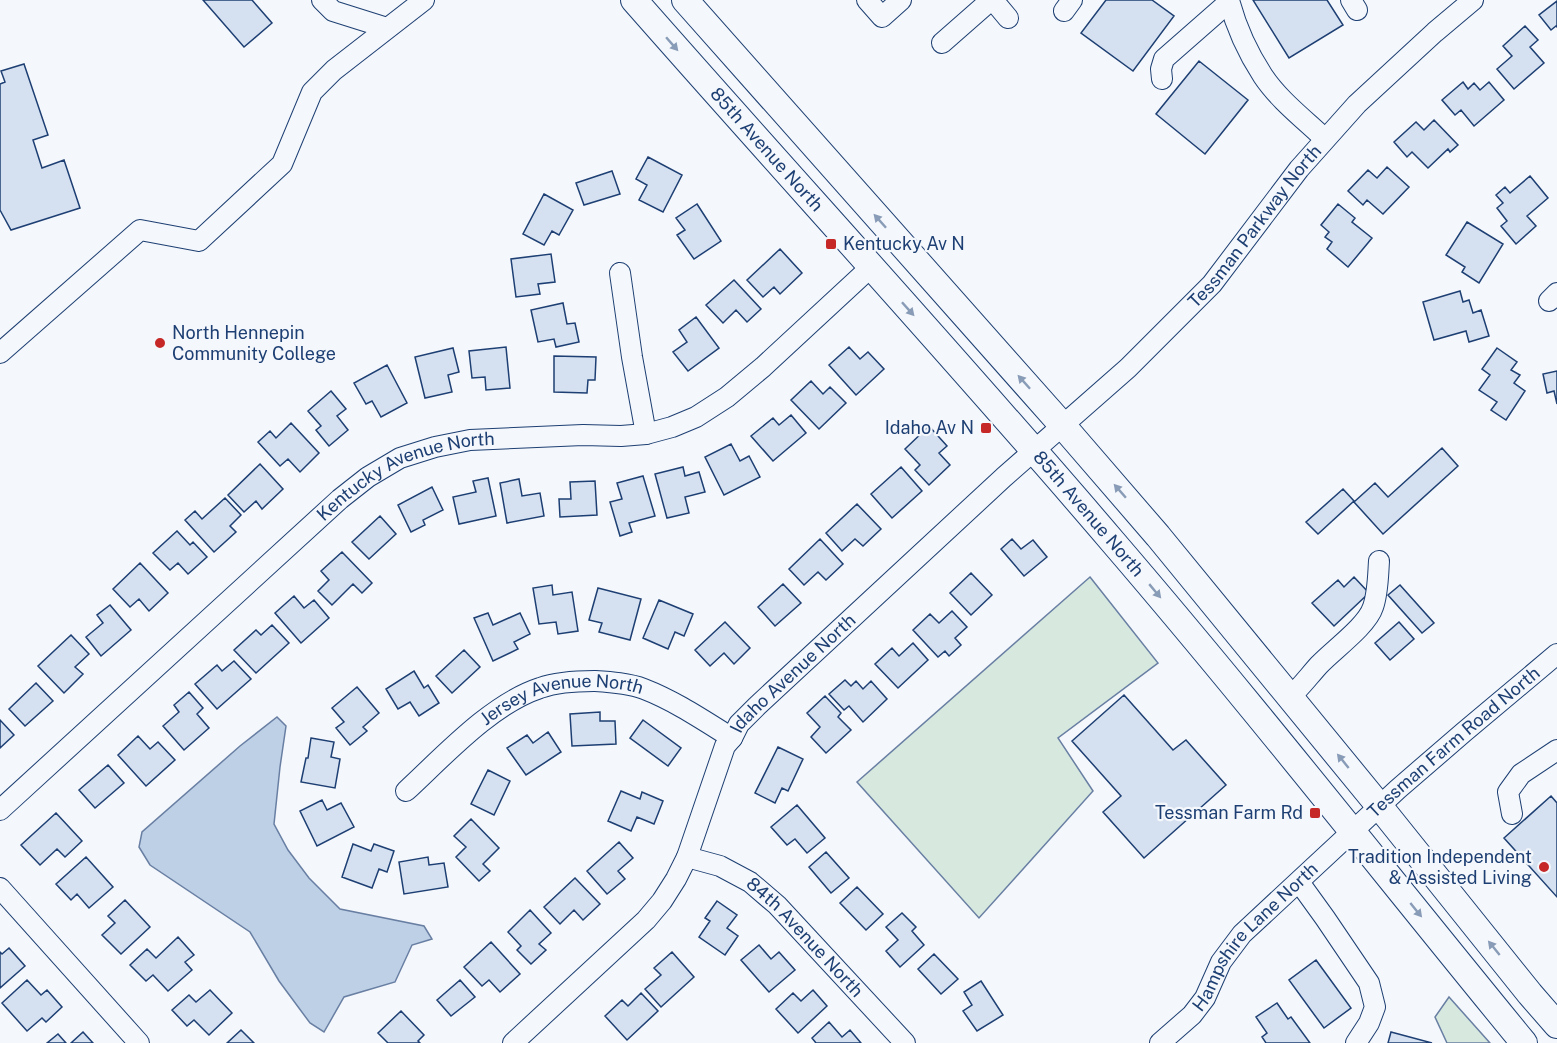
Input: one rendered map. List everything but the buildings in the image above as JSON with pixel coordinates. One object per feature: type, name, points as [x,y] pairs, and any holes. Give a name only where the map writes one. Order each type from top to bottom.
[{"type":"main road","name":"85th Avenue North","points":[[634,0],[1035,451],[1175,615],[1524,1043]]},
{"type":"main road","points":[[685,0],[1158,536],[1557,1025]]},
{"type":"street","points":[[322,0],[333,11],[387,28]]},
{"type":"street","points":[[0,353],[140,230],[199,241],[282,164],[312,92],[334,70],[424,0]]},
{"type":"street","points":[[867,0],[882,17],[900,0]]},
{"type":"street","points":[[942,43],[992,0],[1008,18]]},
{"type":"street","name":"Tessman Parkway North","points":[[1035,451],[1128,368],[1212,284],[1299,169],[1357,104],[1473,0]]},
{"type":"street","points":[[1162,79],[1161,69],[1164,59],[1229,1],[1245,44],[1264,77],[1284,100],[1325,139]]},
{"type":"street","name":"Kentucky Avenue North","points":[[0,810],[340,499],[368,477],[400,459],[435,447],[470,440],[646,434],[696,417],[727,397],[763,367],[871,267]]},
{"type":"street","points":[[620,273],[646,434]]},
{"type":"street","name":"Idaho Avenue North","points":[[513,1043],[646,920],[662,901],[687,857],[716,769],[725,746],[739,724],[1004,477],[1035,451]]},
{"type":"street","points":[[1290,697],[1301,688],[1318,666],[1362,624],[1372,609],[1377,588],[1379,561]]},
{"type":"street","name":"Tessman Farm Road North","points":[[1353,832],[1464,732],[1557,654]]},
{"type":"street","name":"Jersey Avenue North","points":[[406,791],[480,723],[509,703],[539,688],[573,681],[609,682],[642,688],[674,702],[732,738]]},
{"type":"street","points":[[1512,814],[1508,792],[1521,774],[1557,750]]},
{"type":"street","name":"Hampshire Lane North","points":[[1160,1043],[1192,1015],[1205,998],[1221,962],[1242,934],[1353,832]]},
{"type":"street","name":"84th Avenue North","points":[[687,857],[720,866],[750,882],[777,905],[905,1043]]},
{"type":"street","points":[[1299,882],[1369,983],[1375,1007],[1369,1023],[1356,1043]]},
{"type":"street","points":[[0,888],[139,1043]]},
{"type":"shaded area","points":[[1090,577],[1158,663],[1058,738],[1093,791],[979,918],[857,782]]},
{"type":"shaded area","points":[[1449,997],[1490,1043],[1447,1043],[1435,1017]]},
{"type":"water","points":[[277,717],[286,726],[274,824],[288,850],[309,878],[340,909],[424,926],[432,939],[412,945],[395,982],[344,997],[324,1032],[310,1023],[279,981],[250,932],[150,865],[139,847],[142,832],[240,746]]},
{"type":"place","name":"Kentucky Av N","points":[[831,244]]},
{"type":"place","name":"North Hennepin Community College","points":[[160,343]]},
{"type":"place","name":"Idaho Av N","points":[[986,428]]},
{"type":"place","name":"Tessman Farm Rd","points":[[1315,813]]},
{"type":"place","name":"Tradition Independent & Assisted Living","points":[[1544,867]]}]
